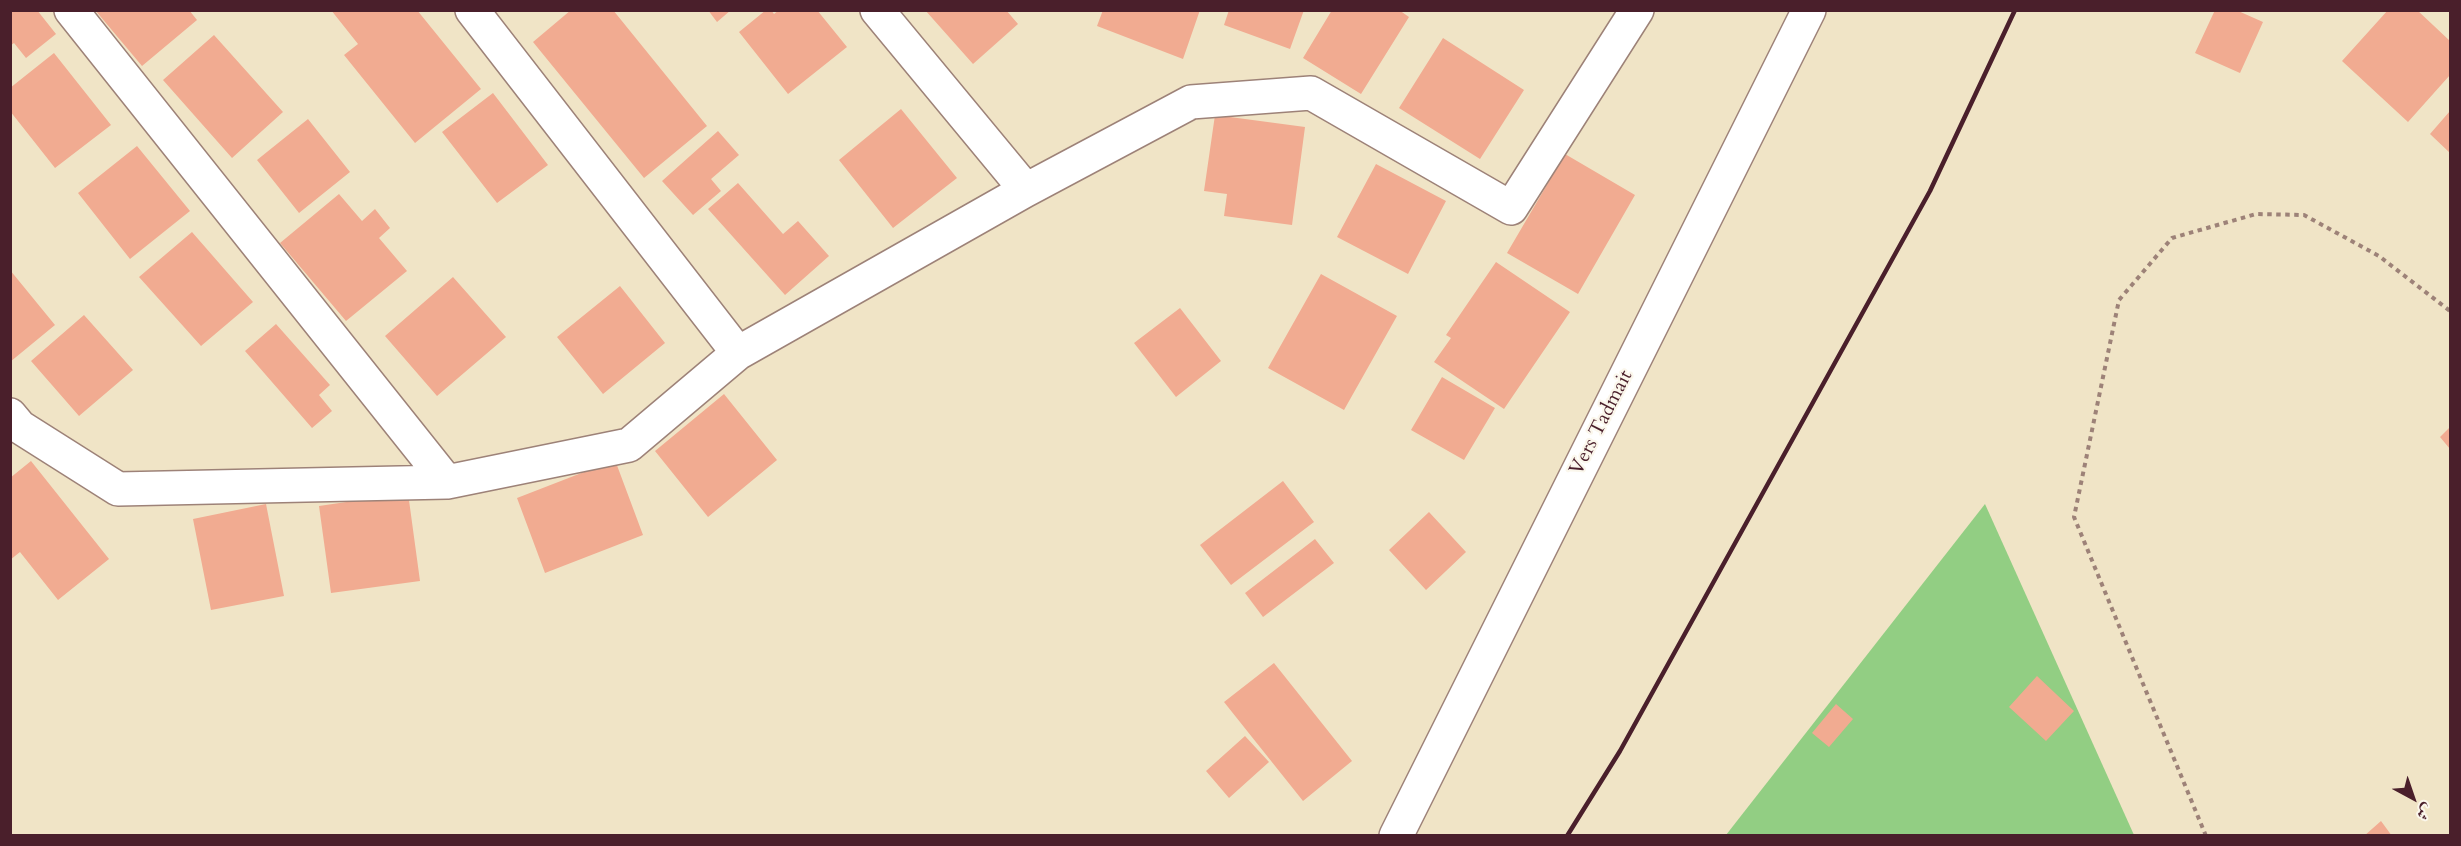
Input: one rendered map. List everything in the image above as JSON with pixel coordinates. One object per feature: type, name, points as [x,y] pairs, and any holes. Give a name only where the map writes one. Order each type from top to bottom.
[{"type":"street","points":[[71,10],[447,482]]},
{"type":"street","points":[[472,10],[738,353]]},
{"type":"street","points":[[877,10],[1026,189]]},
{"type":"street","points":[[10,415],[20,427],[118,489],[447,482],[629,445],[738,353],[1026,189],[1191,102],[1311,93],[1511,208],[1637,10]]},
{"type":"street","name":"Vers Tadmait","points":[[1396,836],[1809,10]]},
{"type":"path","points":[[2206,836],[2074,517],[2119,300],[2172,238],[2256,214],[2304,215],[2379,256],[2451,311]]},
{"type":"green space","points":[[1985,504],[2134,835],[1726,835]]},
{"type":"building","points":[[10,10],[37,10],[56,34],[26,58],[14,43],[10,46]]},
{"type":"building","points":[[95,10],[189,10],[197,20],[142,66]]},
{"type":"building","points":[[331,10],[417,10],[481,89],[415,143],[344,55],[358,44]]},
{"type":"building","points":[[571,10],[613,10],[707,126],[644,178],[533,42]]},
{"type":"building","points":[[708,10],[731,10],[717,22]]},
{"type":"building","points":[[766,10],[771,10],[774,14],[779,10],[817,10],[847,47],[788,94],[739,32]]},
{"type":"building","points":[[925,10],[1006,10],[1018,24],[973,64]]},
{"type":"building","points":[[1103,10],[1200,10],[1183,59],[1097,26]]},
{"type":"building","points":[[1229,10],[1304,10],[1290,49],[1224,25]]},
{"type":"building","points":[[1332,10],[1399,10],[1409,17],[1361,94],[1303,58]]},
{"type":"building","points":[[2215,10],[2236,10],[2263,22],[2240,73],[2195,53]]},
{"type":"building","points":[[2388,10],[2417,10],[2450,41],[2450,75],[2408,122],[2342,61]]},
{"type":"building","points":[[214,35],[283,112],[232,158],[163,80]]},
{"type":"building","points":[[1443,38],[1524,90],[1480,159],[1399,108]]},
{"type":"building","points":[[54,53],[111,125],[55,168],[10,111],[10,88]]},
{"type":"building","points":[[493,93],[548,165],[497,203],[442,132]]},
{"type":"building","points":[[901,109],[957,178],[893,228],[839,160]]},
{"type":"building","points":[[2450,111],[2450,153],[2430,134]]},
{"type":"building","points":[[1215,115],[1305,127],[1292,225],[1224,216],[1227,194],[1204,191]]},
{"type":"building","points":[[308,119],[350,172],[299,213],[257,160]]},
{"type":"building","points":[[718,131],[739,155],[711,179],[721,191],[693,215],[662,181]]},
{"type":"building","points":[[137,146],[190,211],[130,259],[78,193]]},
{"type":"building","points":[[1565,154],[1635,195],[1578,294],[1507,253]]},
{"type":"building","points":[[1376,164],[1446,201],[1408,274],[1337,237]]},
{"type":"building","points":[[738,183],[783,234],[798,221],[829,256],[785,295],[708,209]]},
{"type":"building","points":[[339,194],[362,221],[375,209],[390,228],[379,238],[407,271],[346,321],[280,243]]},
{"type":"building","points":[[192,232],[253,302],[201,346],[139,277]]},
{"type":"building","points":[[1496,262],[1570,312],[1504,409],[1434,362],[1451,338],[1446,335]]},
{"type":"building","points":[[10,270],[55,325],[10,362]]},
{"type":"building","points":[[1321,274],[1397,316],[1344,410],[1268,368]]},
{"type":"building","points":[[453,277],[506,337],[437,396],[385,336]]},
{"type":"building","points":[[620,286],[665,343],[603,394],[557,337]]},
{"type":"building","points":[[1180,308],[1221,361],[1176,397],[1134,343]]},
{"type":"building","points":[[84,315],[133,370],[79,416],[31,361]]},
{"type":"building","points":[[276,324],[330,385],[319,395],[332,411],[312,428],[245,351]]},
{"type":"building","points":[[1442,377],[1495,408],[1464,460],[1411,430]]},
{"type":"building","points":[[724,394],[777,460],[708,517],[655,451]]},
{"type":"building","points":[[2450,427],[2450,449],[2440,437]]},
{"type":"building","points":[[615,460],[643,535],[545,573],[517,498]]},
{"type":"building","points":[[31,461],[109,559],[58,600],[20,552],[10,560],[10,478]]},
{"type":"building","points":[[1283,481],[1314,522],[1231,585],[1200,545]]},
{"type":"building","points":[[408,493],[420,581],[331,593],[319,506]]},
{"type":"building","points":[[266,504],[284,596],[211,610],[193,519]]},
{"type":"building","points":[[1429,512],[1466,552],[1426,590],[1389,550]]},
{"type":"building","points":[[1315,539],[1334,563],[1263,617],[1245,593]]},
{"type":"building","points":[[1274,663],[1352,761],[1303,801],[1224,702]]},
{"type":"building","points":[[2037,676],[2074,711],[2046,741],[2009,707]]},
{"type":"building","points":[[1836,704],[1853,719],[1829,747],[1812,733]]},
{"type":"building","points":[[1245,736],[1269,762],[1229,798],[1206,771]]},
{"type":"building","points":[[2381,821],[2392,836],[2364,836]]},
{"type":"railway","points":[[1567,836],[1620,751],[1930,191],[2015,10]]}]
